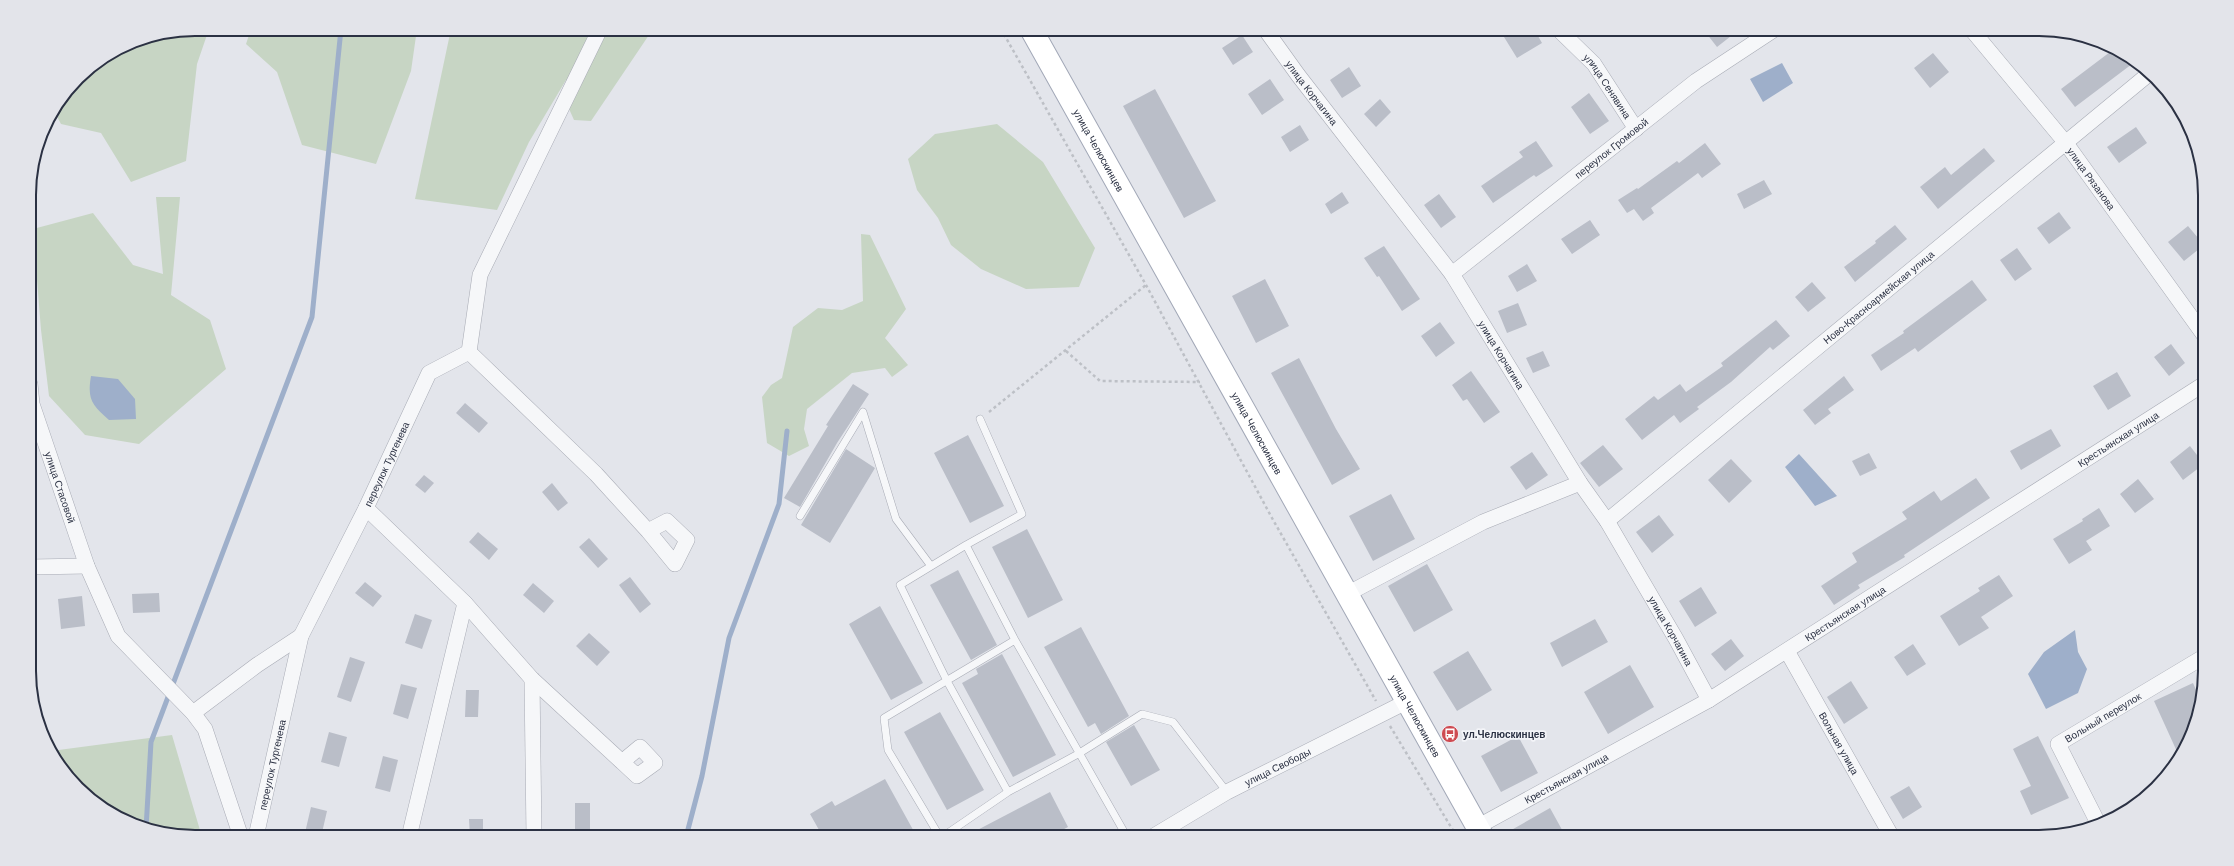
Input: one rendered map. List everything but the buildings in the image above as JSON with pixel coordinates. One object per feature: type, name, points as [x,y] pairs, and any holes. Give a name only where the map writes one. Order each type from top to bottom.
[{"type":"main road","name":"улица Челюскинцев","points":[[1035,36],[1347,594],[1476,830]]},
{"type":"street","points":[[597,36],[480,275],[469,352],[596,474],[648,531]]},
{"type":"street","name":"улица Корчагина","points":[[1270,36],[1298,75],[1452,274],[1580,483],[1607,521],[1676,639],[1709,700]]},
{"type":"street","name":"улица Сенявина","points":[[1565,36],[1594,64],[1636,129]]},
{"type":"street","name":"переулок Громовой","points":[[1452,274],[1696,81],[1764,36]]},
{"type":"street","name":"улица Рязанова","points":[[1977,36],[2065,142],[2198,327]]},
{"type":"street","name":"Ново-Красноармейская улица","points":[[1607,521],[2145,77]]},
{"type":"street","name":"переулок Тургенева","points":[[259,830],[300,636],[366,508],[429,373],[469,352]]},
{"type":"street","name":"Крестьянская улица","points":[[1483,830],[1709,700],[2198,388]]},
{"type":"street","name":"улица Стасовой","points":[[36,416],[87,566],[118,636],[193,713],[205,729],[240,830]]},
{"type":"street","points":[[1347,594],[1483,522],[1580,483]]},
{"type":"street","points":[[366,508],[465,603],[532,679],[622,762]]},
{"type":"street","points":[[36,567],[87,566]]},
{"type":"street","points":[[410,830],[465,603]]},
{"type":"street","points":[[193,713],[300,636]]},
{"type":"street","name":"Вольная улица","points":[[1787,651],[1888,830]]},
{"type":"street","name":"Вольный переулок","points":[[2096,820],[2058,744],[2198,660]]},
{"type":"street","points":[[532,679],[534,830]]},
{"type":"street","name":"улица Свободы","points":[[1164,830],[1227,792],[1406,702]]},
{"type":"lane","points":[[800,516],[863,412],[896,519],[931,566]]},
{"type":"lane","points":[[980,419],[1022,514],[966,545],[900,585],[947,680],[1008,792]]},
{"type":"lane","points":[[966,545],[1015,640],[1078,754],[1123,830]]},
{"type":"lane","points":[[937,830],[888,750],[884,718],[1015,640]]},
{"type":"lane","points":[[951,830],[1008,792],[1078,754],[1142,714],[1173,722],[1227,792]]},
{"type":"path","points":[[1005,36],[1200,382],[1272,518],[1383,713],[1453,830]]},
{"type":"path","points":[[980,419],[1146,285]]},
{"type":"path","points":[[1066,350],[1100,381],[1200,382]]},
{"type":"green space","points":[[184,36],[207,36],[197,64],[186,161],[131,182],[101,133],[61,124],[57,116],[75,90],[90,75],[115,57],[154,41]]},
{"type":"green space","points":[[249,36],[416,36],[411,71],[376,164],[302,145],[277,72],[246,44]]},
{"type":"green space","points":[[450,36],[648,36],[591,121],[574,120],[566,102],[566,80],[529,142],[497,210],[415,199]]},
{"type":"green space","points":[[997,124],[1043,162],[1095,248],[1079,287],[1026,289],[981,269],[951,245],[938,218],[917,190],[908,159],[935,134]]},
{"type":"green space","points":[[156,197],[180,197],[171,295],[210,320],[226,369],[139,444],[85,435],[49,396],[41,330],[36,267],[36,228],[93,213],[133,265],[163,274]]},
{"type":"green space","points":[[861,234],[870,235],[906,309],[885,338],[908,365],[892,377],[885,368],[852,373],[807,409],[804,429],[809,446],[789,456],[767,443],[762,397],[771,385],[782,378],[793,327],[818,308],[842,310],[863,301]]},
{"type":"green space","points":[[172,735],[200,830],[174,829],[154,825],[115,809],[90,791],[75,776],[57,750]]},
{"type":"water","points":[[1782,63],[1793,83],[1763,102],[1750,79]]},
{"type":"water","points":[[91,376],[118,379],[135,399],[136,419],[109,420],[103,415],[95,406],[90,397]]},
{"type":"water","points":[[1799,454],[1837,496],[1815,506],[1785,467]]},
{"type":"water","points":[[2075,630],[2078,652],[2087,669],[2078,693],[2046,709],[2028,674],[2044,652]]},
{"type":"waterway","points":[[146,823],[151,742],[312,317],[340,36]]},
{"type":"waterway","points":[[688,830],[702,776],[729,638],[779,504],[787,431]]},
{"type":"place","name":"ул.Челюскинцев","points":[[1450,734]]}]
